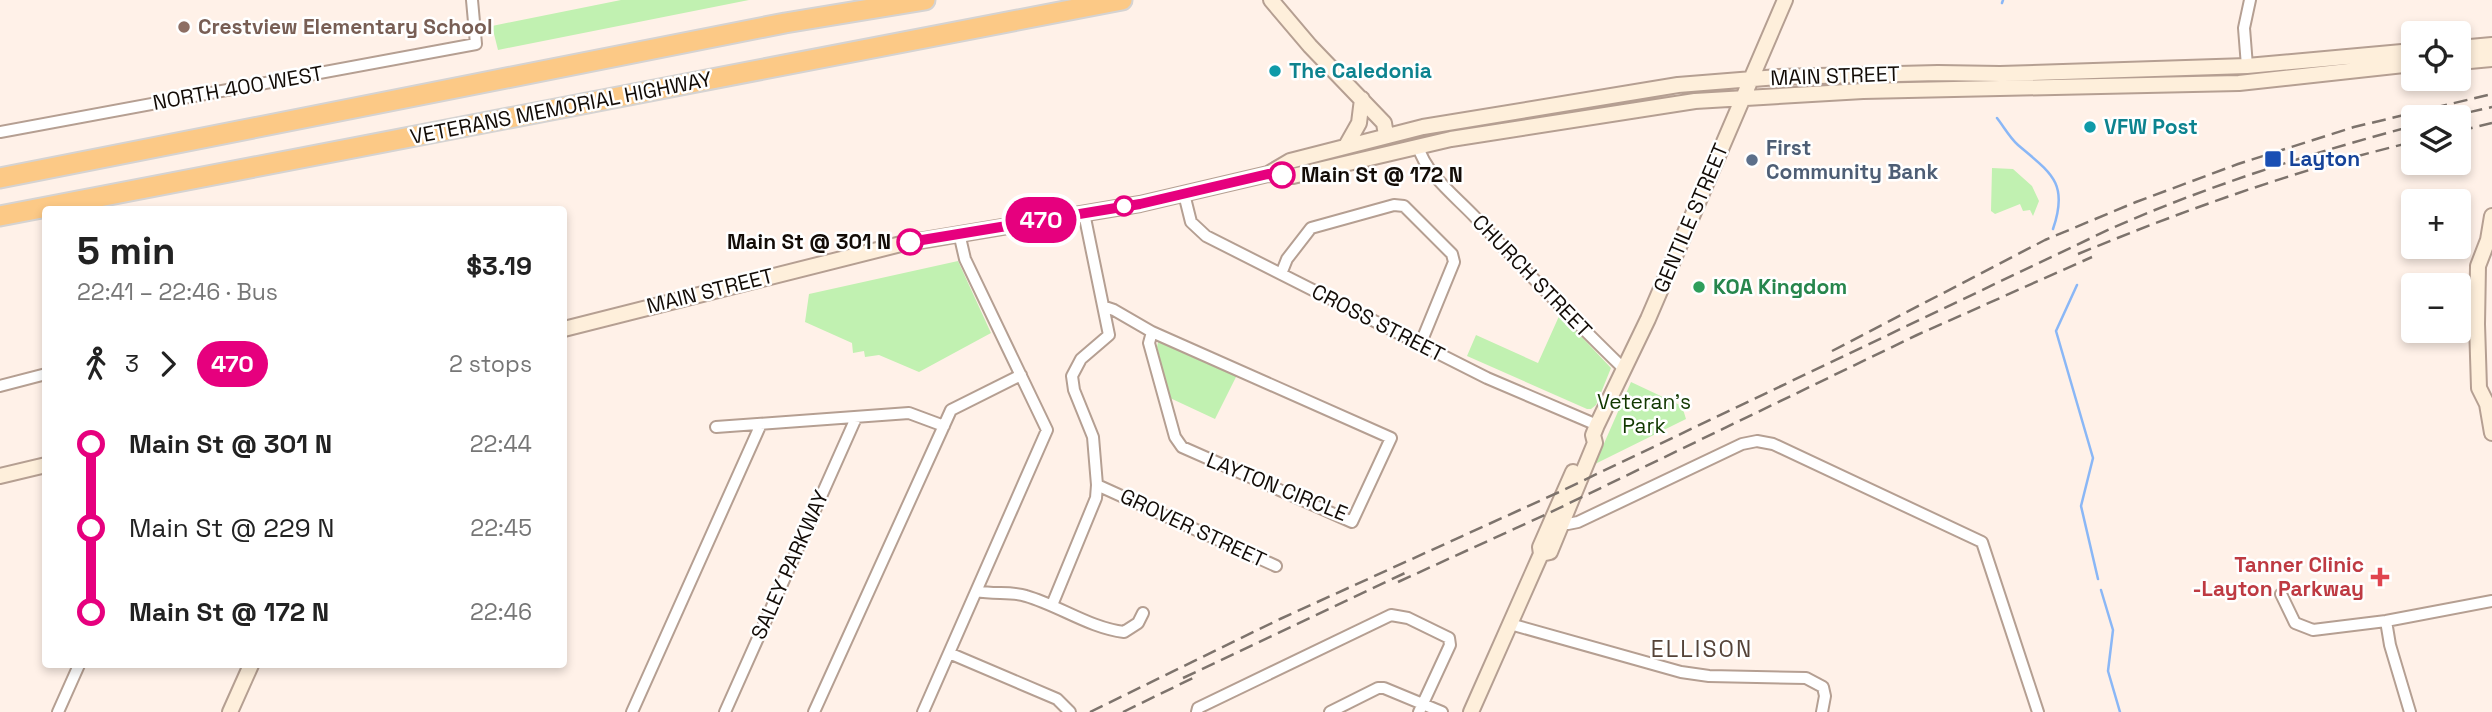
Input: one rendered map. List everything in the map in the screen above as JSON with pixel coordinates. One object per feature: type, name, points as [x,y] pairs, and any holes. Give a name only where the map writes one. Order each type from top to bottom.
[{"type":"highway","name":"VETERANS MEMORIAL HIGHWAY","points":[[0,178],[785,23],[925,0]]},
{"type":"highway","name":"VETERANS MEMORIAL HIGHWAY","points":[[52,206],[1122,0]]},
{"type":"highway","name":"VETERANS MEMORIAL HIGHWAY","points":[[0,216],[42,208]]},
{"type":"main road","name":"GENTILE STREET","points":[[1471,712],[1541,554],[1540,547],[1586,440],[1595,430],[1686,232],[1785,0]]},
{"type":"main road","points":[[1272,2],[1384,123],[1386,135]]},
{"type":"main road","points":[[2471,47],[2492,46]]},
{"type":"main road","name":"MAIN STREET","points":[[1268,174],[1290,160],[1386,135],[1678,85],[1751,79],[2247,66],[2401,52]]},
{"type":"main road","points":[[2471,61],[2492,59]]},
{"type":"main road","name":"MAIN STREET","points":[[567,328],[864,252],[1184,194],[1268,174],[1293,176],[1418,146],[1666,104],[1743,97],[1863,92],[2239,83],[2401,65]]},
{"type":"main road","points":[[1346,146],[1360,123],[1362,99]]},
{"type":"main road","points":[[1418,146],[1418,141],[1423,136],[1457,130],[1479,117]]},
{"type":"main road","points":[[2492,216],[2490,247],[2478,266],[2477,324],[2479,388],[2490,398],[2492,433]]},
{"type":"main road","name":"GENTILE STREET","points":[[1541,554],[1550,552],[1563,523],[1595,443],[1595,430]]},
{"type":"main road","points":[[0,476],[42,466]]},
{"type":"main road","points":[[230,712],[250,668]]},
{"type":"street","name":"NORTH 400 WEST","points":[[0,132],[476,44],[472,0]]},
{"type":"street","points":[[2247,66],[2244,29],[2250,0]]},
{"type":"street","name":"CHURCH STREET","points":[[1418,146],[1421,158],[1443,183],[1556,303],[1624,369]]},
{"type":"street","name":"CROSS STREET","points":[[1184,194],[1190,220],[1199,231],[1420,345],[1595,430]]},
{"type":"street","points":[[1281,274],[1287,259],[1311,228],[1394,205],[1404,206],[1452,254],[1454,262],[1420,345]]},
{"type":"street","points":[[1084,213],[1105,307]]},
{"type":"street","points":[[923,712],[1047,430],[965,259],[958,233]]},
{"type":"street","name":"LAYTON CIRCLE","points":[[1105,307],[1152,332],[1391,438],[1352,522],[1182,447],[1175,437],[1149,343],[1152,332]]},
{"type":"street","name":"GROVER STREET","points":[[1105,307],[1109,335],[1081,359],[1073,376],[1074,390],[1093,437],[1097,485],[1276,566]]},
{"type":"street","points":[[0,386],[42,375]]},
{"type":"street","points":[[814,712],[951,410],[1021,375]]},
{"type":"street","points":[[716,427],[909,413],[944,426]]},
{"type":"street","name":"SALEY PARKWAY","points":[[724,712],[856,418]]},
{"type":"street","points":[[632,712],[761,424]]},
{"type":"street","points":[[1563,523],[1577,522],[1742,444],[1757,441],[1773,444],[1982,542],[2038,712]]},
{"type":"street","points":[[1052,605],[1096,498],[1097,485]]},
{"type":"street","points":[[977,591],[1023,594],[1106,630],[1125,632],[1138,623],[1143,613]]},
{"type":"street","points":[[2281,594],[2295,623],[2313,630],[2386,621],[2492,601]]},
{"type":"street","points":[[1197,712],[1198,708],[1391,615],[1408,618],[1449,638],[1450,645],[1421,708]]},
{"type":"street","points":[[2386,621],[2390,645],[2410,712]]},
{"type":"street","points":[[1510,624],[1681,672],[1709,676],[1806,678],[1823,687],[1825,695],[1822,712]]},
{"type":"street","points":[[949,653],[1057,699],[1070,712]]},
{"type":"street","points":[[58,712],[78,668]]},
{"type":"street","points":[[1330,712],[1378,688],[1384,688],[1421,708],[1442,712]]},
{"type":"green space","points":[[621,0],[749,0],[498,50],[492,26]]},
{"type":"green space","points":[[1992,168],[2013,169],[2032,186],[2039,201],[2033,216],[2030,210],[2023,211],[2020,204],[1995,214],[1991,211]]},
{"type":"green space","points":[[958,261],[991,333],[919,372],[879,355],[865,357],[864,351],[853,353],[852,343],[805,322],[809,294]]},
{"type":"green space","points":[[1560,314],[1611,368],[1596,405],[1591,409],[1467,356],[1476,335],[1538,363]]},
{"type":"green space","points":[[1162,341],[1237,375],[1215,419],[1170,398],[1157,347],[1158,342]]},
{"type":"green space","name":"Veteran's Park","points":[[1631,382],[1682,406],[1686,419],[1595,464]]},
{"type":"waterway","points":[[1997,118],[2015,142],[2040,163],[2054,180],[2059,200],[2053,229]]},
{"type":"waterway","points":[[2077,285],[2056,331],[2093,458],[2081,506],[2098,579]]},
{"type":"waterway","points":[[2101,590],[2113,630],[2108,671],[2120,712]]},
{"type":"railway","points":[[1832,351],[2045,240],[2136,202],[2238,164],[2354,127],[2492,94]]},
{"type":"railway","points":[[2471,112],[2492,107]]},
{"type":"railway","points":[[2471,128],[2492,123]]},
{"type":"railway","points":[[1090,712],[1280,619],[1557,493],[2110,229],[2260,172],[2401,129]]},
{"type":"railway","points":[[2078,254],[2244,191],[2401,145]]},
{"type":"railway","points":[[1398,582],[1549,513],[1917,335],[2092,257]]},
{"type":"railway","points":[[1183,678],[1405,573]]},
{"type":"railway","points":[[1123,712],[1195,677]]},
{"type":"bus line","name":"470","points":[[910,242],[1140,204],[1268,174],[1282,175]]},
{"type":"place","name":"Crestview Elementary School","points":[[184,27]]},
{"type":"place","name":"The Caledonia","points":[[1275,71]]},
{"type":"place","name":"VFW Post","points":[[2090,127]]},
{"type":"place","name":"Layton","points":[[2273,159]]},
{"type":"place","name":"First Community Bank","points":[[1752,160]]},
{"type":"place","name":"Main St @ 172 N","points":[[1282,175]]},
{"type":"place","name":"Main St @ 301 N","points":[[910,242]]},
{"type":"place","name":"KOA Kingdom","points":[[1699,287]]},
{"type":"place","name":"Tanner Clinic -Layton Parkway","points":[[2380,577]]},
{"type":"district","name":"ELLISON","points":[[1702,649]]}]
